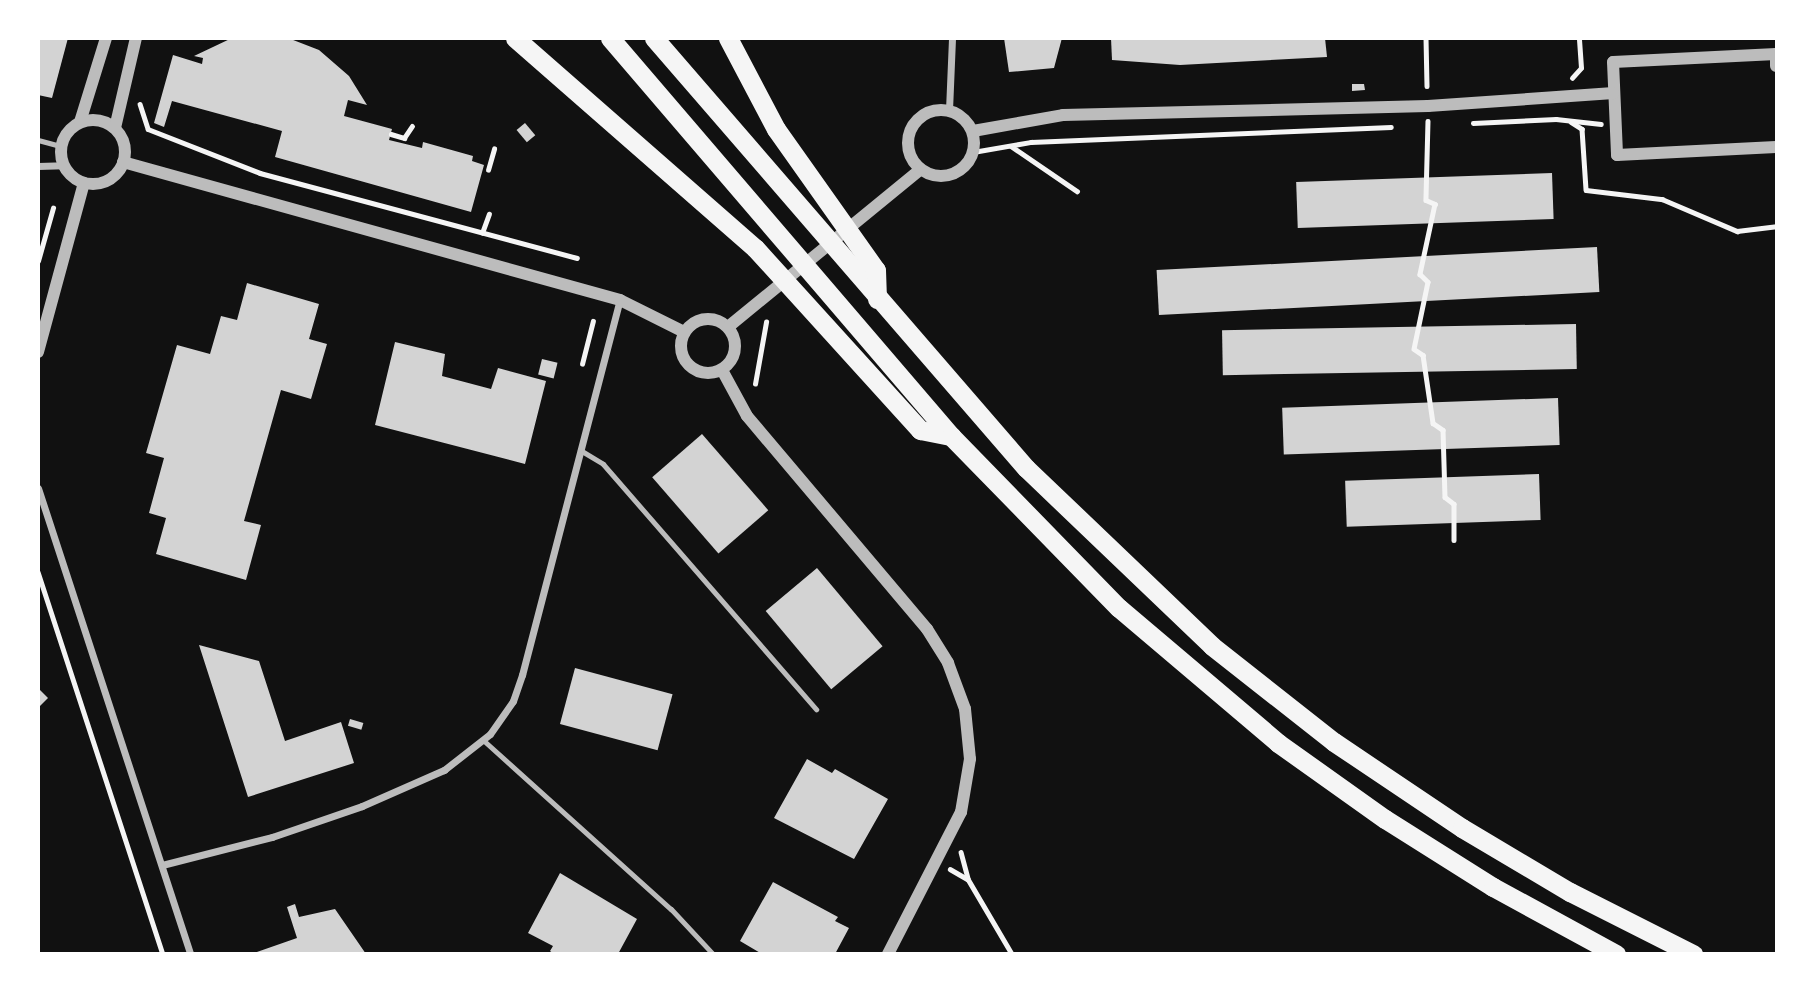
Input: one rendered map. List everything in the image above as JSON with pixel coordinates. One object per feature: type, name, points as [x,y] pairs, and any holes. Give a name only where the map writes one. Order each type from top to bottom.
[{"type":"highway","points":[[515,38],[755,248],[826,323],[920,430],[951,436]]},
{"type":"highway","points":[[610,38],[951,436],[1119,608],[1278,743],[1408,834],[1616,954]]},
{"type":"highway","points":[[654,38],[877,299],[1066,510],[1252,679],[1334,742],[1462,828],[1570,892],[1693,954]]},
{"type":"highway","points":[[728,38],[776,129],[876,270],[877,299]]},
{"type":"street","points":[[63,165],[61,146],[68,132],[80,122],[106,38]]},
{"type":"street","points":[[115,128],[136,38]]},
{"type":"street","points":[[949,110],[952,38]]},
{"type":"street","points":[[1776,65],[1776,54],[1613,62],[1617,155],[1776,147]]},
{"type":"street","points":[[972,131],[1063,115],[1427,106],[1614,93]]},
{"type":"street","points":[[949,110],[967,122],[972,131],[973,152],[969,162],[951,175],[930,175],[920,170],[908,151],[910,129],[926,113],[949,110]]},
{"type":"street","points":[[38,166],[63,165],[84,183],[103,183],[123,162],[124,144],[115,128],[99,120],[80,122]]},
{"type":"street","points":[[123,162],[620,300],[684,332]]},
{"type":"street","points":[[728,327],[920,170]]},
{"type":"street","points":[[38,352],[84,183]]},
{"type":"street","points":[[162,865],[318,824],[444,769],[483,740],[513,701],[522,675],[620,300]]},
{"type":"street","points":[[705,318],[728,327],[735,349],[722,370],[705,374],[689,366],[681,350],[684,332],[705,318]]},
{"type":"street","points":[[722,370],[747,416],[927,629],[948,663],[965,709],[970,759],[961,812],[949,842],[888,954]]},
{"type":"street","points":[[38,488],[190,954]]},
{"type":"lane","points":[[38,140],[61,146]]},
{"type":"lane","points":[[580,450],[604,464],[816,709]]},
{"type":"lane","points":[[483,740],[671,909],[713,954]]},
{"type":"path","points":[[1426,38],[1427,86]]},
{"type":"path","points":[[1571,79],[1581,68],[1579,38]]},
{"type":"path","points":[[139,99],[148,129],[260,173],[577,258]]},
{"type":"path","points":[[1428,116],[1426,200],[1435,204],[1420,274],[1428,282],[1414,349],[1423,355],[1433,423],[1443,430],[1445,497],[1454,504],[1454,540]]},
{"type":"path","points":[[1467,124],[1556,118],[1571,122],[1615,125]]},
{"type":"path","points":[[1571,122],[1582,130],[1586,190],[1662,199],[1737,231],[1776,226]]},
{"type":"path","points":[[1415,126],[1441,125]]},
{"type":"path","points":[[391,134],[404,138],[412,126]]},
{"type":"path","points":[[973,152],[1011,146],[1401,127]]},
{"type":"path","points":[[1011,146],[1021,157],[1077,191]]},
{"type":"path","points":[[488,170],[495,149]]},
{"type":"path","points":[[38,261],[53,208]]},
{"type":"path","points":[[482,233],[489,215]]},
{"type":"path","points":[[582,364],[593,321]]},
{"type":"path","points":[[755,384],[766,322]]},
{"type":"path","points":[[38,572],[163,954]]},
{"type":"path","points":[[949,842],[960,850],[968,879],[1012,954]]},
{"type":"building","points":[[38,38],[68,38],[52,98],[38,95]]},
{"type":"building","points":[[232,38],[288,38],[319,50],[349,76],[367,105],[348,100],[344,116],[392,129],[389,140],[422,148],[423,142],[473,156],[472,161],[484,165],[471,212],[275,157],[282,131],[172,101],[164,127],[154,123],[173,55],[202,64],[203,58],[194,56]]},
{"type":"building","points":[[1004,38],[1062,38],[1054,68],[1009,72]]},
{"type":"building","points":[[1111,38],[1325,38],[1327,57],[1180,65],[1112,60]]},
{"type":"building","points":[[1352,84],[1364,84],[1365,90],[1352,91]]},
{"type":"building","points":[[525,123],[535,135],[527,142],[517,130]]},
{"type":"building","points":[[1552,173],[1554,219],[1298,228],[1296,182]]},
{"type":"building","points":[[1597,247],[1599,292],[1159,315],[1157,270]]},
{"type":"building","points":[[247,283],[319,304],[309,339],[327,344],[311,399],[281,390],[244,521],[261,525],[246,580],[156,554],[166,518],[149,513],[164,458],[146,453],[177,345],[210,354],[221,316],[237,320]]},
{"type":"building","points":[[1576,324],[1577,369],[1223,375],[1222,330]]},
{"type":"building","points":[[395,342],[445,354],[442,376],[491,389],[498,368],[546,381],[525,464],[375,425]]},
{"type":"building","points":[[542,359],[558,363],[554,378],[538,375]]},
{"type":"building","points":[[1558,398],[1560,445],[1284,455],[1282,408]]},
{"type":"building","points":[[702,434],[768,510],[718,554],[652,477]]},
{"type":"building","points":[[1539,474],[1541,520],[1347,527],[1345,481]]},
{"type":"building","points":[[817,568],[883,646],[831,689],[766,611]]},
{"type":"building","points":[[199,645],[259,661],[285,741],[341,722],[354,763],[248,797]]},
{"type":"building","points":[[575,668],[673,694],[658,750],[560,724]]},
{"type":"building","points":[[38,688],[48,698],[38,708]]},
{"type":"building","points":[[350,719],[363,723],[361,730],[348,726]]},
{"type":"building","points":[[807,759],[832,773],[835,769],[888,799],[854,859],[774,818]]},
{"type":"building","points":[[560,873],[637,919],[618,954],[554,954],[550,951],[553,946],[528,933]]},
{"type":"building","points":[[773,882],[838,917],[835,921],[849,928],[835,954],[762,954],[740,941]]},
{"type":"building","points":[[295,904],[299,917],[335,909],[366,954],[251,954],[297,938],[287,907]]}]
